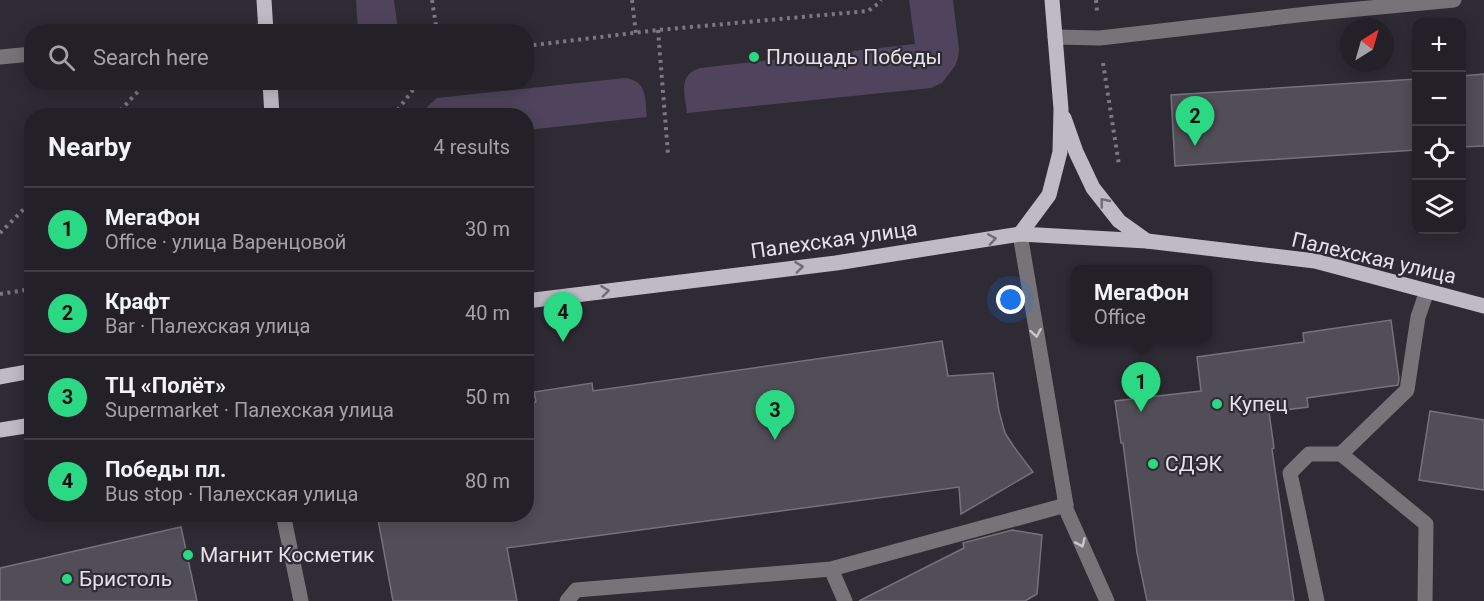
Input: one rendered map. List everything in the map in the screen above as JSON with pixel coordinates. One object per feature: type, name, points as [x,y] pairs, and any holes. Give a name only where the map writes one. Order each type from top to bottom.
[{"type":"main road","points":[[262,24],[264,0]]},
{"type":"main road","points":[[1020,234],[1049,195],[1060,152],[1060,109],[1052,0]]},
{"type":"main road","points":[[270,90],[272,108]]},
{"type":"main road","name":"Палехская улица","points":[[1060,109],[1076,152],[1093,188],[1119,221],[1147,241]]},
{"type":"main road","name":"Палехская улица","points":[[534,300],[836,263],[1020,234],[1147,241],[1315,261],[1484,306]]},
{"type":"main road","points":[[0,377],[24,372]]},
{"type":"main road","points":[[0,430],[24,426]]},
{"type":"street","points":[[1055,38],[1100,38],[1316,13],[1454,0]]},
{"type":"street","points":[[0,57],[24,55]]},
{"type":"street","points":[[1020,234],[1065,507],[1107,601]]},
{"type":"street","points":[[1341,454],[1407,390],[1418,317],[1426,291]]},
{"type":"street","points":[[1317,601],[1290,473],[1309,454],[1341,454],[1426,524],[1425,601]]},
{"type":"street","points":[[567,601],[576,590],[831,569],[1066,505]]},
{"type":"street","points":[[285,522],[301,601]]},
{"type":"street","points":[[831,569],[845,601]]},
{"type":"path","points":[[432,0],[436,24]]},
{"type":"path","points":[[632,0],[636,34]]},
{"type":"path","points":[[534,45],[658,30],[868,11],[881,0]]},
{"type":"path","points":[[1096,0],[1119,165]]},
{"type":"path","points":[[658,30],[668,153]]},
{"type":"path","points":[[123,108],[139,90]]},
{"type":"path","points":[[399,108],[413,90]]},
{"type":"path","points":[[0,233],[24,209]]},
{"type":"path","points":[[0,294],[24,290]]},
{"type":"shaded area","points":[[356,0],[394,0],[397,24],[358,24]]},
{"type":"shaded area","points":[[909,0],[953,0],[958,58],[942,83],[931,88],[687,113],[685,81],[688,75],[700,68],[915,44]]},
{"type":"shaded area","points":[[625,78],[642,87],[647,117],[534,129],[534,108],[426,108],[437,98],[534,90],[534,88]]},
{"type":"building","points":[[1484,74],[1484,146],[1466,147],[1466,76]]},
{"type":"building","points":[[1412,79],[1412,150],[1175,166],[1171,95]]},
{"type":"building","points":[[1391,320],[1398,385],[1307,398],[1308,407],[1269,412],[1274,448],[1272,449],[1294,601],[1147,601],[1137,553],[1123,443],[1121,443],[1115,401],[1201,391],[1197,357],[1304,342],[1303,333]]},
{"type":"building","points":[[942,341],[948,376],[993,373],[1005,433],[1033,472],[961,514],[959,487],[507,548],[517,601],[393,601],[378,522],[534,522],[534,402],[536,402],[534,392],[592,383],[593,391]]},
{"type":"building","points":[[1430,411],[1484,420],[1484,490],[1419,480]]},
{"type":"building","points":[[181,527],[197,601],[0,601],[0,568]]},
{"type":"building","points":[[1012,530],[1042,535],[1037,594],[1025,601],[859,601],[964,548],[963,543]]},
{"type":"place","name":"Площадь Победы","points":[[754,57]]},
{"type":"place","name":"Крафт","points":[[1195,146]]},
{"type":"place","name":"Победы пл.","points":[[563,342]]},
{"type":"place","name":"Купец","points":[[1217,404]]},
{"type":"place","name":"МегаФон","points":[[1141,412]]},
{"type":"place","name":"ТЦ «Полёт»","points":[[775,440]]},
{"type":"place","name":"СДЭК","points":[[1153,464]]},
{"type":"place","name":"Магнит Косметик","points":[[188,555]]},
{"type":"place","name":"Бристоль","points":[[67,579]]}]
